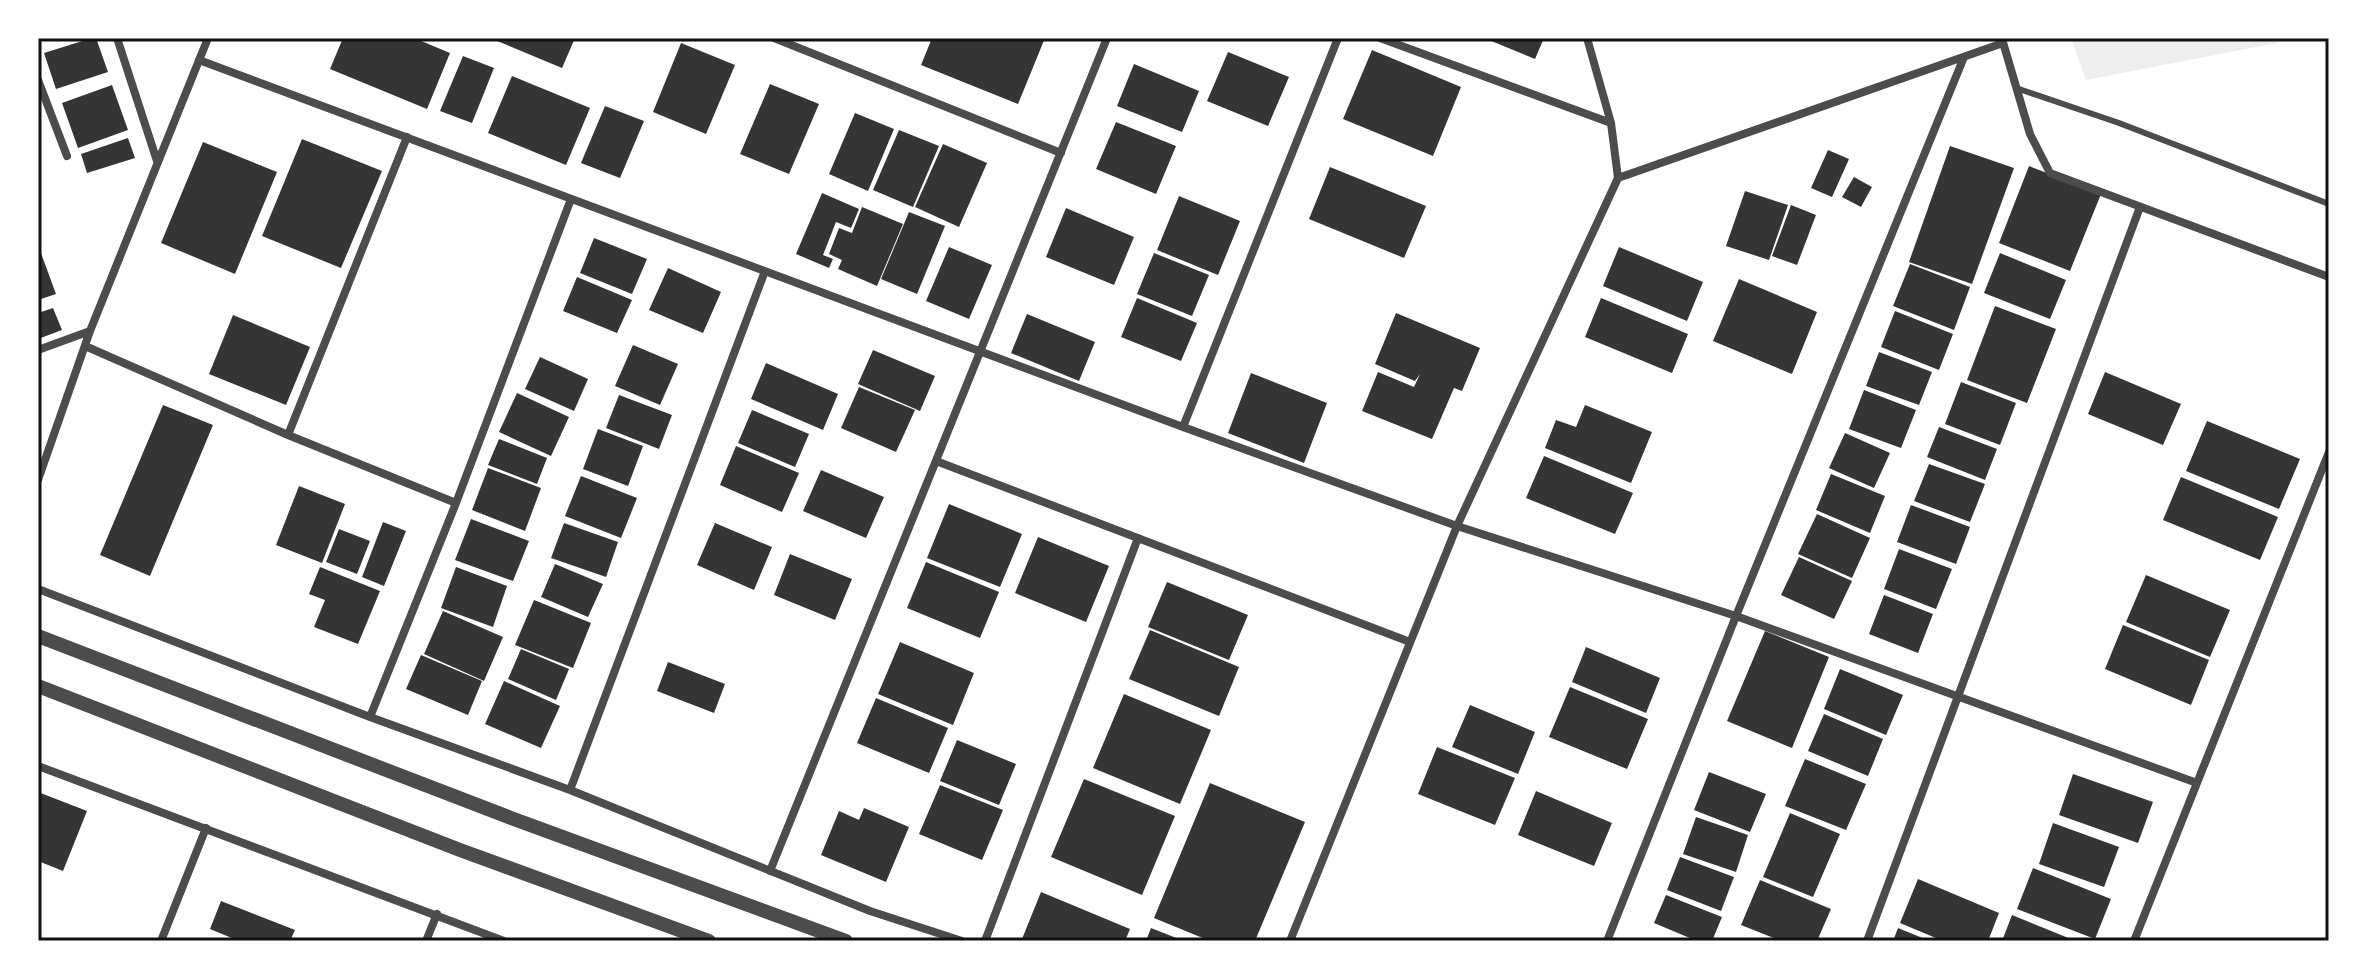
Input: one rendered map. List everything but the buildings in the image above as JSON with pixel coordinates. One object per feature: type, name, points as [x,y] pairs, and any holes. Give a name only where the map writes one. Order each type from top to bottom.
[{"type":"street","points":[[117,38],[157,161]]},
{"type":"street","points":[[38,480],[90,331],[208,38]]},
{"type":"street","points":[[774,38],[1061,153]]},
{"type":"street","points":[[770,871],[1107,38]]},
{"type":"street","points":[[1183,427],[1338,38]]},
{"type":"street","points":[[1380,38],[1611,123]]},
{"type":"street","points":[[1290,941],[1457,526],[1618,178],[1611,123],[1587,38]]},
{"type":"street","points":[[1618,178],[1964,57],[2002,40],[2030,134],[2050,173],[2329,277]]},
{"type":"street","points":[[1607,941],[1964,57]]},
{"type":"street","points":[[199,60],[1183,427],[1457,526],[1736,616],[2197,783]]},
{"type":"street","points":[[38,80],[67,156]]},
{"type":"street","points":[[288,435],[407,137]]},
{"type":"street","points":[[370,717],[456,503],[571,199]]},
{"type":"street","points":[[1867,941],[2140,207]]},
{"type":"street","points":[[570,790],[765,271]]},
{"type":"street","points":[[38,350],[90,331]]},
{"type":"street","points":[[85,346],[288,435],[456,503]]},
{"type":"street","points":[[2134,941],[2329,452]]},
{"type":"street","points":[[936,461],[1410,642]]},
{"type":"street","points":[[985,941],[1138,538]]},
{"type":"street","points":[[38,589],[570,790],[870,911],[962,941]]},
{"type":"street","points":[[38,636],[511,818],[846,941]]},
{"type":"street","points":[[38,686],[460,850],[709,941]]},
{"type":"street","points":[[38,766],[504,941]]},
{"type":"street","points":[[161,941],[206,828]]},
{"type":"street","points":[[426,941],[437,914]]},
{"type":"lane","points":[[2016,88],[2119,123],[2329,204]]},
{"type":"shaded area","points":[[2071,38],[2275,38],[2277,43],[2086,80]]}]
